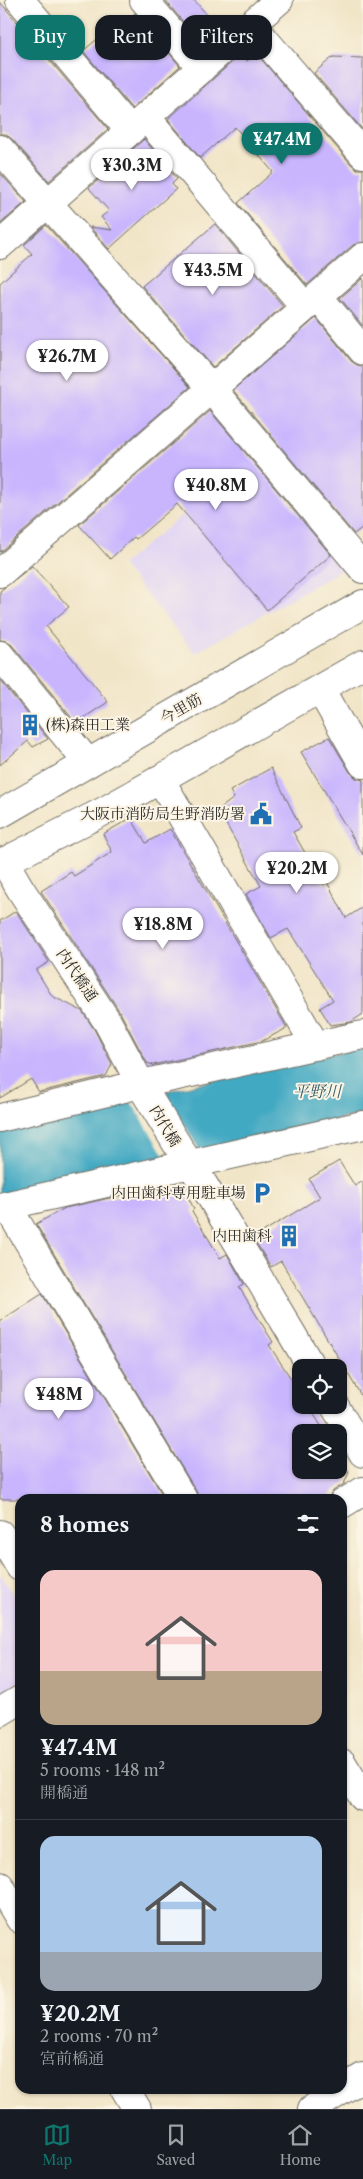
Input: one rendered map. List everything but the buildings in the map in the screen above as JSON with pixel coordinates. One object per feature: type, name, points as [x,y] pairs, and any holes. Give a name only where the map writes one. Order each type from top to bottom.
[{"type":"street","points":[[20,0],[138,124],[311,301],[363,351]]},
{"type":"street","points":[[144,0],[202,68]]},
{"type":"street","points":[[262,15],[279,0]]},
{"type":"street","points":[[272,48],[363,154]]},
{"type":"street","points":[[0,245],[211,60]]},
{"type":"street","points":[[0,149],[211,388],[363,569]]},
{"type":"street","points":[[0,573],[363,257]]},
{"type":"street","name":"今里筋","points":[[0,814],[363,604]]},
{"type":"street","points":[[0,655],[88,763]]},
{"type":"street","points":[[2,862],[106,810],[363,664]]},
{"type":"street","points":[[320,689],[363,764]]},
{"type":"street","points":[[160,779],[316,1046]]},
{"type":"street","name":"内代橋通","points":[[2,862],[107,1021],[143,1088]]},
{"type":"street","points":[[0,1118],[143,1088],[363,1035]]},
{"type":"street","name":"内代橋","points":[[143,1088],[189,1162]]},
{"type":"street","points":[[179,1494],[3,1206],[189,1162],[363,1125]]},
{"type":"street","points":[[189,1162],[307,1359]]},
{"type":"street","points":[[339,1414],[363,1453]]},
{"type":"street","points":[[347,1501],[363,1491]]},
{"type":"street","points":[[0,1534],[15,1560]]},
{"type":"street","points":[[0,1712],[15,1703]]},
{"type":"street","points":[[347,1771],[363,1797]]},
{"type":"street","points":[[0,1886],[15,1911]]},
{"type":"street","points":[[347,2088],[363,2076]]},
{"type":"street","points":[[127,2094],[137,2109]]},
{"type":"shaded area","points":[[252,457],[345,568],[195,653],[122,565]]},
{"type":"shaded area","points":[[0,1573],[15,1598],[15,1684],[0,1693]]},
{"type":"water","name":"平野川","points":[[363,1047],[363,1114],[0,1195],[0,1129]]},
{"type":"pier","points":[[163,1089],[201,1153],[167,1160],[128,1097]]},
{"type":"place","name":"(株)森田工業","points":[[30,725]]},
{"type":"place","name":"大阪市消防局生野消防署","points":[[261,814]]},
{"type":"place","name":"内田歯科専用駐車場","points":[[262,1193]]},
{"type":"place","name":"内田歯科","points":[[289,1236]]}]
